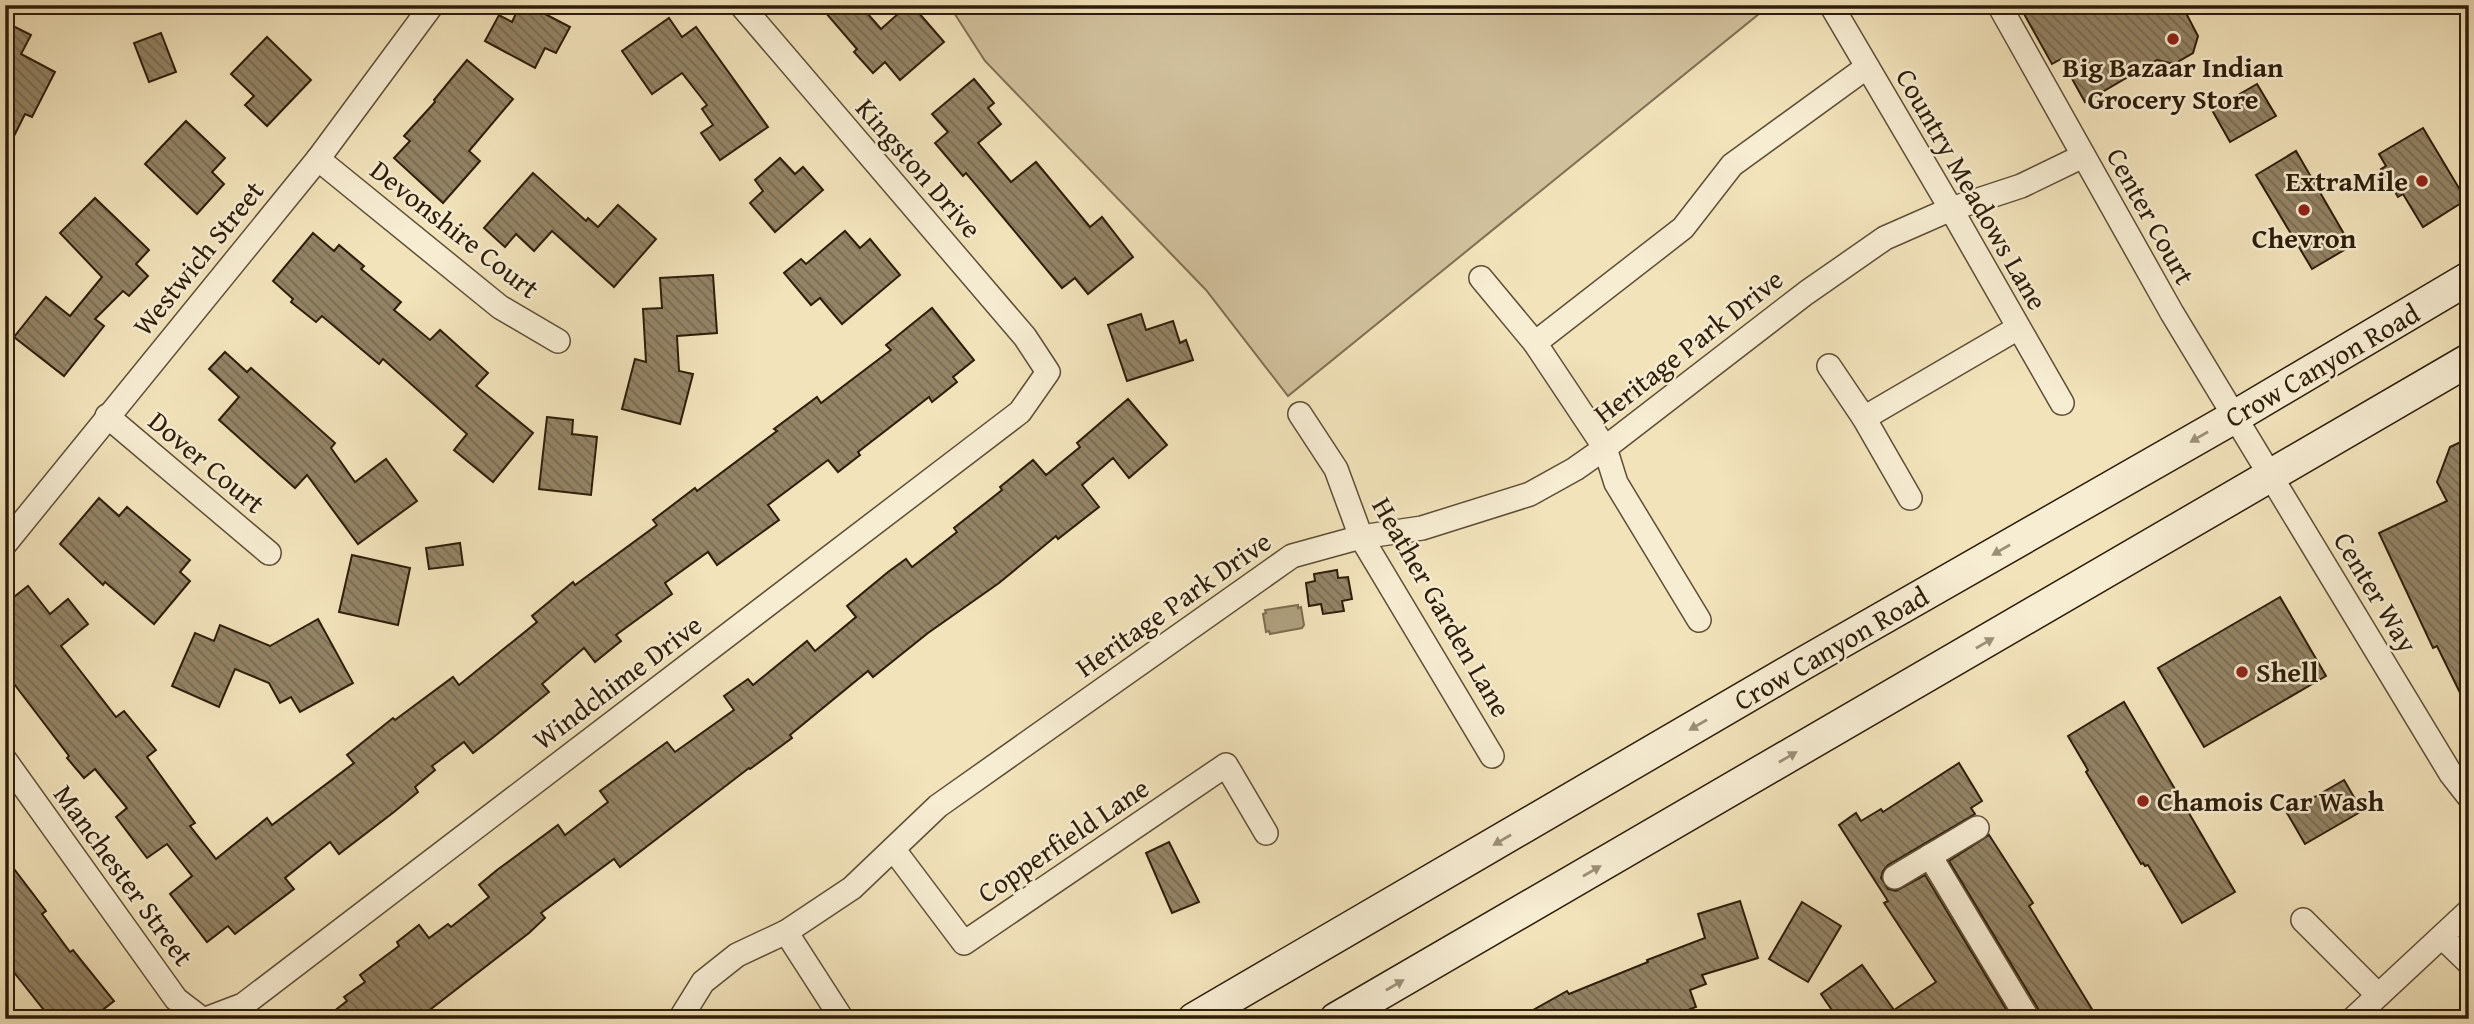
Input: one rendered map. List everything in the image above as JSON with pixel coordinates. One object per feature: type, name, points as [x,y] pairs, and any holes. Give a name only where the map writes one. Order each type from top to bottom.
[{"type":"main road","name":"Crow Canyon Road","points":[[1194,1019],[1804,663],[2236,416],[2469,278]]},
{"type":"main road","points":[[1336,1019],[2469,360]]},
{"type":"street","name":"Westwich Street","points":[[5,544],[318,159],[432,5]]},
{"type":"street","name":"Kingston Drive","points":[[741,5],[1025,337],[1048,372]]},
{"type":"street","name":"Country Meadows Lane","points":[[1830,5],[2062,403]]},
{"type":"street","name":"Center Court","points":[[1999,5],[2172,313],[2236,416]]},
{"type":"street","points":[[1535,343],[1683,228],[1732,165],[1867,67]]},
{"type":"street","name":"Heritage Park Drive","points":[[680,1019],[703,982],[737,955],[786,932],[852,888],[938,806],[1292,556],[1361,537],[1422,528],[1530,494],[1605,448],[1806,293],[1885,238],[1951,209],[2021,186],[2083,156]]},
{"type":"street","name":"Devonshire Court","points":[[318,159],[500,307],[558,341]]},
{"type":"street","points":[[1480,278],[1535,343],[1605,448],[1616,483],[1699,620]]},
{"type":"street","points":[[1864,418],[2018,328]]},
{"type":"street","points":[[1829,366],[1864,418],[1910,498]]},
{"type":"street","name":"Windchime Drive","points":[[204,1019],[243,1005],[1020,412],[1048,372]]},
{"type":"street","name":"Heather Garden Lane","points":[[1300,414],[1336,469],[1361,537],[1492,757]]},
{"type":"street","name":"Dover Court","points":[[107,416],[269,553]]},
{"type":"street","name":"Center Way","points":[[2236,416],[2451,774],[2469,797]]},
{"type":"street","name":"Manchester Street","points":[[5,760],[176,999],[204,1019]]},
{"type":"street","name":"Copperfield Lane","points":[[894,850],[964,943],[1226,765],[1266,833]]},
{"type":"street","points":[[1895,877],[1978,828]]},
{"type":"street","points":[[1930,856],[2028,1019]]},
{"type":"street","points":[[2353,1019],[2469,911]]},
{"type":"street","points":[[2304,919],[2378,995]]},
{"type":"street","points":[[786,932],[842,1019]]},
{"type":"street","points":[[2442,937],[2469,963]]},
{"type":"shaded area","points":[[949,5],[1762,5],[1765,9],[1288,396],[1206,290],[985,61]]},
{"type":"shaded area","points":[[1298,605],[1298,608],[1301,607],[1304,625],[1302,628],[1270,634],[1269,631],[1266,632],[1263,614],[1266,613],[1265,610]]},
{"type":"building","points":[[520,5],[528,5],[570,27],[556,53],[545,48],[535,68],[485,41],[499,15],[512,22]]},
{"type":"building","points":[[819,5],[860,5],[881,29],[908,5],[912,5],[944,42],[900,80],[885,62],[873,73],[854,52],[857,49]]},
{"type":"building","points":[[2019,5],[2168,5],[2170,9],[2186,13],[2198,36],[2193,53],[2174,64],[2157,60],[2085,102],[2061,59],[2052,64]]},
{"type":"building","points":[[669,18],[682,37],[696,27],[768,127],[720,160],[701,133],[713,125],[702,109],[707,105],[682,73],[652,94],[622,51]]},
{"type":"building","points":[[5,22],[31,35],[21,54],[55,72],[32,117],[25,114],[5,154]]},
{"type":"building","points":[[161,33],[176,72],[149,82],[134,43]]},
{"type":"building","points":[[267,37],[311,80],[267,126],[245,105],[254,96],[231,74]]},
{"type":"building","points":[[467,60],[513,99],[469,151],[480,161],[443,203],[394,158],[410,141],[404,136],[435,102]]},
{"type":"building","points":[[974,79],[994,103],[988,108],[1001,124],[978,143],[1011,182],[1036,162],[1090,227],[1102,217],[1133,257],[1088,294],[1075,278],[1062,288],[966,173],[963,176],[935,143],[948,132],[932,114]]},
{"type":"building","points":[[2257,84],[2276,116],[2230,142],[2212,110]]},
{"type":"building","points":[[186,121],[225,158],[212,172],[224,184],[197,214],[145,164]]},
{"type":"building","name":"ExtraMile","points":[[2423,128],[2466,200],[2423,227],[2403,194],[2398,197],[2381,169],[2386,166],[2379,154]]},
{"type":"building","name":"Chevron","points":[[2296,151],[2351,246],[2312,269],[2256,175]]},
{"type":"building","points":[[780,158],[795,174],[803,167],[823,190],[775,232],[750,203],[763,191],[755,180]]},
{"type":"building","points":[[533,173],[586,221],[588,218],[598,227],[618,205],[656,239],[614,287],[552,231],[534,251],[516,234],[505,247],[484,228]]},
{"type":"building","points":[[95,198],[149,250],[136,264],[148,276],[129,296],[123,291],[95,319],[104,326],[64,376],[14,337],[46,297],[70,316],[102,277],[60,233]]},
{"type":"building","points":[[845,231],[860,248],[870,239],[900,275],[842,324],[820,298],[811,305],[784,273],[801,259],[806,264]]},
{"type":"building","points":[[313,233],[334,251],[339,245],[364,266],[361,269],[401,302],[394,310],[430,340],[440,330],[488,373],[476,386],[533,433],[493,482],[454,450],[467,434],[383,359],[379,364],[322,316],[316,322],[291,302],[293,299],[273,281]]},
{"type":"building","points":[[713,275],[717,333],[677,336],[679,371],[693,374],[680,424],[622,409],[635,359],[646,362],[643,309],[662,308],[660,278]]},
{"type":"building","points":[[932,308],[974,360],[953,377],[957,382],[932,402],[929,397],[858,452],[860,455],[838,472],[828,460],[768,505],[779,520],[717,565],[708,552],[665,583],[672,594],[616,635],[621,641],[595,662],[584,648],[542,684],[549,692],[473,753],[464,742],[432,766],[435,770],[415,787],[418,792],[339,854],[330,842],[285,878],[294,889],[235,934],[228,926],[207,942],[170,894],[192,876],[167,844],[147,858],[116,817],[127,808],[95,769],[84,778],[5,672],[5,604],[28,586],[50,614],[68,599],[88,624],[61,646],[116,717],[124,711],[156,750],[147,757],[195,823],[190,826],[216,859],[267,818],[272,825],[354,763],[347,755],[393,718],[395,720],[453,677],[459,685],[537,622],[532,616],[573,582],[575,585],[657,525],[653,520],[777,431],[774,429],[817,397],[821,403],[891,350],[886,345]]},
{"type":"building","points":[[1141,314],[1146,330],[1173,321],[1180,343],[1186,340],[1193,360],[1127,381],[1108,325]]},
{"type":"building","points":[[225,352],[247,372],[251,368],[335,443],[331,448],[355,482],[386,459],[417,501],[358,544],[307,475],[295,488],[219,420],[239,397],[209,369]]},
{"type":"building","points":[[1128,399],[1167,445],[1129,478],[1113,458],[1082,485],[1099,507],[1058,539],[1056,536],[999,583],[928,633],[873,677],[868,671],[790,735],[792,738],[620,867],[614,859],[541,913],[545,918],[529,933],[418,1019],[324,1019],[347,1001],[344,997],[365,982],[360,975],[399,946],[397,942],[419,925],[429,938],[448,924],[451,927],[489,897],[479,885],[497,870],[558,825],[565,835],[608,802],[600,791],[667,742],[675,752],[734,710],[724,696],[748,679],[753,685],[807,641],[815,651],[856,617],[847,606],[888,572],[906,559],[912,567],[957,532],[954,528],[1002,490],[1000,487],[1033,460],[1046,475],[1080,447],[1077,443]]},
{"type":"building","points":[[547,417],[573,420],[572,434],[597,437],[591,495],[539,489]]},
{"type":"building","points":[[2469,438],[2469,711],[2437,646],[2433,648],[2379,533],[2447,501],[2437,482],[2450,447]]},
{"type":"building","points":[[99,498],[119,516],[127,507],[190,560],[180,572],[190,581],[154,624],[105,582],[103,585],[60,544]]},
{"type":"building","points":[[460,543],[463,565],[429,569],[426,548]]},
{"type":"building","points":[[352,555],[410,568],[398,625],[339,612]]},
{"type":"building","points":[[1337,570],[1338,578],[1348,577],[1352,599],[1342,601],[1344,611],[1323,614],[1321,604],[1309,606],[1306,583],[1315,581],[1314,574]]},
{"type":"building","name":"Shell","points":[[2280,597],[2326,676],[2204,747],[2158,668]]},
{"type":"building","points":[[318,619],[353,683],[300,712],[291,697],[280,703],[269,683],[235,669],[219,707],[172,686],[195,633],[214,641],[220,625],[270,646]]},
{"type":"building","name":"Chamois Car Wash","points":[[2124,702],[2235,892],[2182,923],[2148,865],[2141,864],[2086,772],[2088,770],[2068,736]]},
{"type":"building","points":[[1959,763],[1982,801],[1971,808],[1975,814],[1888,865],[1881,878],[1888,889],[1896,891],[1925,875],[2012,1019],[1838,1019],[1821,994],[1862,965],[1894,1010],[1936,982],[1884,903],[1888,901],[1839,825],[1856,813],[1861,821],[1881,809],[1883,812]]},
{"type":"building","points":[[2344,780],[2362,811],[2305,844],[2287,813]]},
{"type":"building","points":[[1989,835],[2033,903],[2029,906],[2098,1019],[2042,1019],[1949,861]]},
{"type":"building","points":[[1169,842],[1199,902],[1172,913],[1146,853]]},
{"type":"building","points":[[5,857],[46,911],[42,914],[70,952],[73,950],[114,1001],[91,1019],[51,1019],[5,961]]},
{"type":"building","points":[[1740,901],[1758,958],[1702,975],[1706,984],[1690,990],[1696,1007],[1664,1019],[1517,1019],[1567,991],[1569,994],[1705,938],[1698,914]]},
{"type":"building","points":[[1802,902],[1841,926],[1808,982],[1769,959]]},
{"type":"place","name":"Big Bazaar Indian Grocery Store","points":[[2173,39]]},
{"type":"place","name":"ExtraMile","points":[[2422,181]]},
{"type":"place","name":"Chevron","points":[[2304,210]]},
{"type":"place","name":"Shell","points":[[2242,672]]},
{"type":"place","name":"Chamois Car Wash","points":[[2143,801]]}]
